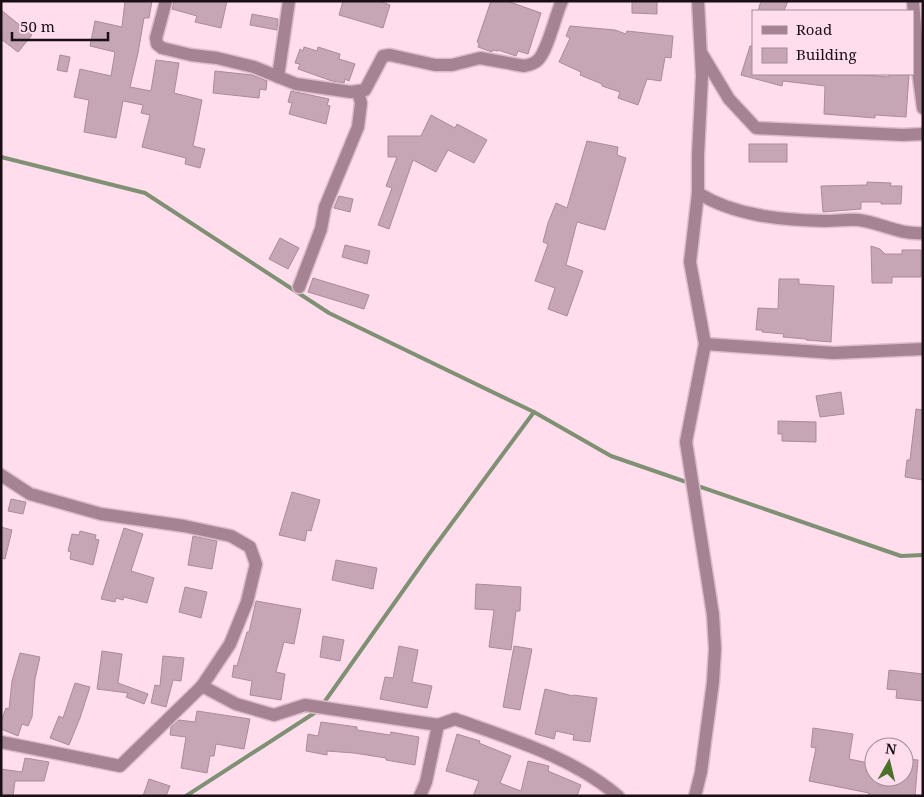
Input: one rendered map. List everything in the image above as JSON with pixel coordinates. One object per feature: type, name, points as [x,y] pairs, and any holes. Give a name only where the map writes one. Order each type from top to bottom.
[{"type":"street","points":[[166,1],[156,38],[157,44],[162,48],[254,67],[296,84],[358,92],[365,90],[384,56],[390,55],[435,65],[452,65],[480,58],[524,66],[531,65],[539,60],[544,51],[562,1]]},
{"type":"street","points":[[278,77],[288,1]]},
{"type":"street","points":[[696,796],[701,772],[715,649],[714,615],[686,442],[705,344],[690,262],[698,193],[702,76],[698,1]]},
{"type":"street","points":[[914,16],[918,78],[923,108]]},
{"type":"street","points":[[701,52],[729,99],[756,128],[903,135],[923,134]]},
{"type":"street","points":[[299,287],[321,229],[325,207],[358,127],[361,103],[358,92]]},
{"type":"street","points":[[698,193],[726,207],[750,213],[784,218],[857,220],[871,222],[901,232],[923,233]]},
{"type":"street","points":[[705,344],[834,353],[923,349]]},
{"type":"street","points":[[1,475],[30,494],[101,514],[184,526],[231,536],[250,547],[256,564],[247,602],[230,644],[202,686],[120,766],[1,742]]},
{"type":"street","points":[[202,686],[236,704],[274,715],[305,705],[438,725],[455,719],[503,736],[572,765],[603,783],[618,796]]},
{"type":"street","points":[[420,796],[426,782],[438,725]]},
{"type":"building","points":[[125,1],[152,1],[149,18],[144,18],[130,87],[151,91],[156,60],[179,63],[174,93],[202,100],[193,146],[205,149],[200,168],[185,164],[186,158],[142,147],[150,115],[141,113],[143,105],[123,101],[116,138],[84,132],[89,100],[74,97],[80,69],[111,76],[115,52],[90,46],[95,21],[122,27]]},
{"type":"building","points":[[174,1],[227,1],[221,28],[195,22],[197,16],[172,9]]},
{"type":"building","points":[[343,1],[379,1],[390,5],[383,28],[339,15]]},
{"type":"building","points":[[491,1],[507,1],[541,13],[528,54],[518,51],[516,56],[498,50],[492,50],[492,52],[478,47],[479,43],[477,42]]},
{"type":"building","points":[[632,1],[657,1],[657,14],[632,13]]},
{"type":"building","points":[[761,1],[788,1],[784,10],[758,10]]},
{"type":"building","points":[[1,10],[32,35],[18,52],[1,39]]},
{"type":"building","points":[[252,14],[278,19],[277,30],[250,25]]},
{"type":"building","points":[[570,26],[615,30],[626,34],[627,31],[673,36],[671,58],[665,57],[661,81],[647,79],[638,105],[618,98],[620,92],[602,86],[602,84],[580,75],[581,72],[559,62],[570,38],[566,36]]},
{"type":"building","points":[[750,46],[752,46],[752,75],[864,75],[889,77],[889,75],[909,75],[906,117],[875,115],[875,118],[824,114],[825,86],[783,81],[782,86],[741,75]]},
{"type":"building","points":[[304,47],[317,51],[318,47],[340,54],[339,59],[355,64],[349,81],[345,79],[344,83],[332,81],[298,69],[300,64],[295,63],[300,49],[303,51]]},
{"type":"building","points":[[60,55],[70,57],[67,72],[57,70]]},
{"type":"building","points":[[215,71],[252,75],[267,81],[266,90],[260,89],[259,98],[213,93]]},
{"type":"building","points":[[291,91],[329,99],[327,105],[330,106],[326,124],[289,114],[292,103],[288,102]]},
{"type":"building","points":[[431,115],[455,128],[457,124],[487,140],[474,163],[448,150],[436,172],[413,160],[389,229],[378,225],[392,188],[386,186],[397,157],[388,157],[388,136],[421,136]]},
{"type":"building","points":[[587,141],[618,147],[617,155],[626,158],[605,230],[577,222],[566,265],[583,271],[567,316],[548,309],[555,288],[535,281],[548,244],[543,242],[548,223],[556,203],[567,208]]},
{"type":"building","points":[[749,144],[787,144],[787,162],[749,162]]},
{"type":"building","points":[[867,182],[891,183],[890,186],[902,186],[901,204],[861,202],[861,209],[823,212],[821,186],[867,185]]},
{"type":"building","points":[[339,196],[353,199],[350,212],[334,208]]},
{"type":"building","points":[[280,238],[299,248],[288,269],[269,259]]},
{"type":"building","points":[[345,245],[370,251],[367,264],[342,257]]},
{"type":"building","points":[[871,246],[880,249],[885,254],[902,254],[902,250],[921,250],[921,277],[892,277],[892,283],[872,283]]},
{"type":"building","points":[[313,278],[369,295],[364,309],[308,292]]},
{"type":"building","points":[[779,279],[799,279],[799,284],[834,286],[831,342],[783,337],[784,334],[756,330],[758,308],[778,309]]},
{"type":"building","points":[[841,392],[844,414],[820,417],[816,396]]},
{"type":"building","points":[[916,409],[923,410],[923,480],[905,477],[907,460],[910,460]]},
{"type":"building","points":[[778,421],[816,422],[816,442],[782,441],[782,434],[778,434]]},
{"type":"building","points":[[292,492],[320,500],[311,531],[307,530],[305,541],[279,535]]},
{"type":"building","points":[[11,499],[26,502],[23,514],[8,511]]},
{"type":"building","points":[[1,527],[12,530],[5,559],[1,558]]},
{"type":"building","points":[[124,528],[143,534],[131,571],[154,578],[147,603],[124,597],[123,600],[116,598],[115,602],[101,599]]},
{"type":"building","points":[[80,531],[96,535],[95,539],[99,540],[93,565],[70,559],[71,552],[68,551],[72,534],[79,535]]},
{"type":"building","points":[[193,536],[217,541],[212,569],[188,565]]},
{"type":"building","points":[[336,560],[377,568],[373,589],[332,580]]},
{"type":"building","points":[[476,584],[521,587],[520,611],[516,611],[511,650],[489,647],[494,610],[475,609]]},
{"type":"building","points":[[185,587],[207,592],[201,618],[179,612]]},
{"type":"building","points":[[256,601],[301,609],[294,644],[284,642],[276,672],[285,674],[281,700],[250,695],[252,681],[232,677],[234,665],[237,666],[247,632],[249,632]]},
{"type":"building","points":[[323,636],[344,640],[340,661],[320,657]]},
{"type":"building","points":[[399,646],[418,650],[412,682],[432,686],[427,708],[380,699],[385,677],[393,678]]},
{"type":"building","points":[[514,646],[532,649],[520,710],[503,707]]},
{"type":"building","points":[[102,651],[122,654],[118,683],[148,694],[144,704],[126,697],[128,693],[97,689]]},
{"type":"building","points":[[20,653],[40,657],[35,679],[32,717],[28,726],[22,724],[18,736],[1,729],[1,721],[6,708],[9,709],[12,681]]},
{"type":"building","points":[[163,656],[184,658],[181,681],[173,680],[166,707],[151,703],[155,685],[160,686]]},
{"type":"building","points":[[889,670],[923,674],[923,701],[896,698],[897,690],[887,689]]},
{"type":"building","points":[[75,683],[90,687],[69,745],[50,738],[59,716],[63,718]]},
{"type":"building","points":[[545,689],[573,696],[597,698],[590,742],[573,740],[574,735],[556,731],[554,739],[535,734]]},
{"type":"building","points":[[197,711],[250,719],[244,749],[216,744],[214,756],[210,756],[207,773],[181,768],[186,737],[170,735],[171,727],[179,720],[195,722]]},
{"type":"building","points":[[321,722],[357,727],[357,730],[390,735],[391,732],[419,737],[415,765],[354,753],[327,751],[327,755],[306,751],[308,734],[318,736]]},
{"type":"building","points":[[813,728],[853,734],[849,759],[864,762],[864,787],[914,787],[914,760],[918,760],[915,796],[868,796],[869,793],[809,781],[816,748],[811,747]]},
{"type":"building","points":[[457,734],[480,741],[479,743],[511,756],[500,783],[521,791],[528,761],[549,766],[548,771],[581,785],[577,796],[473,796],[479,781],[446,771]]},
{"type":"building","points":[[25,758],[49,762],[44,781],[15,781],[13,796],[1,796],[1,769],[22,772]]},
{"type":"building","points":[[149,779],[170,786],[166,796],[143,796]]},
{"type":"waterway","points":[[1,157],[145,193],[329,313],[534,412],[611,456],[901,556],[923,555]]},
{"type":"waterway","points":[[323,704],[429,554],[534,412]]},
{"type":"waterway","points":[[186,796],[319,710]]}]
